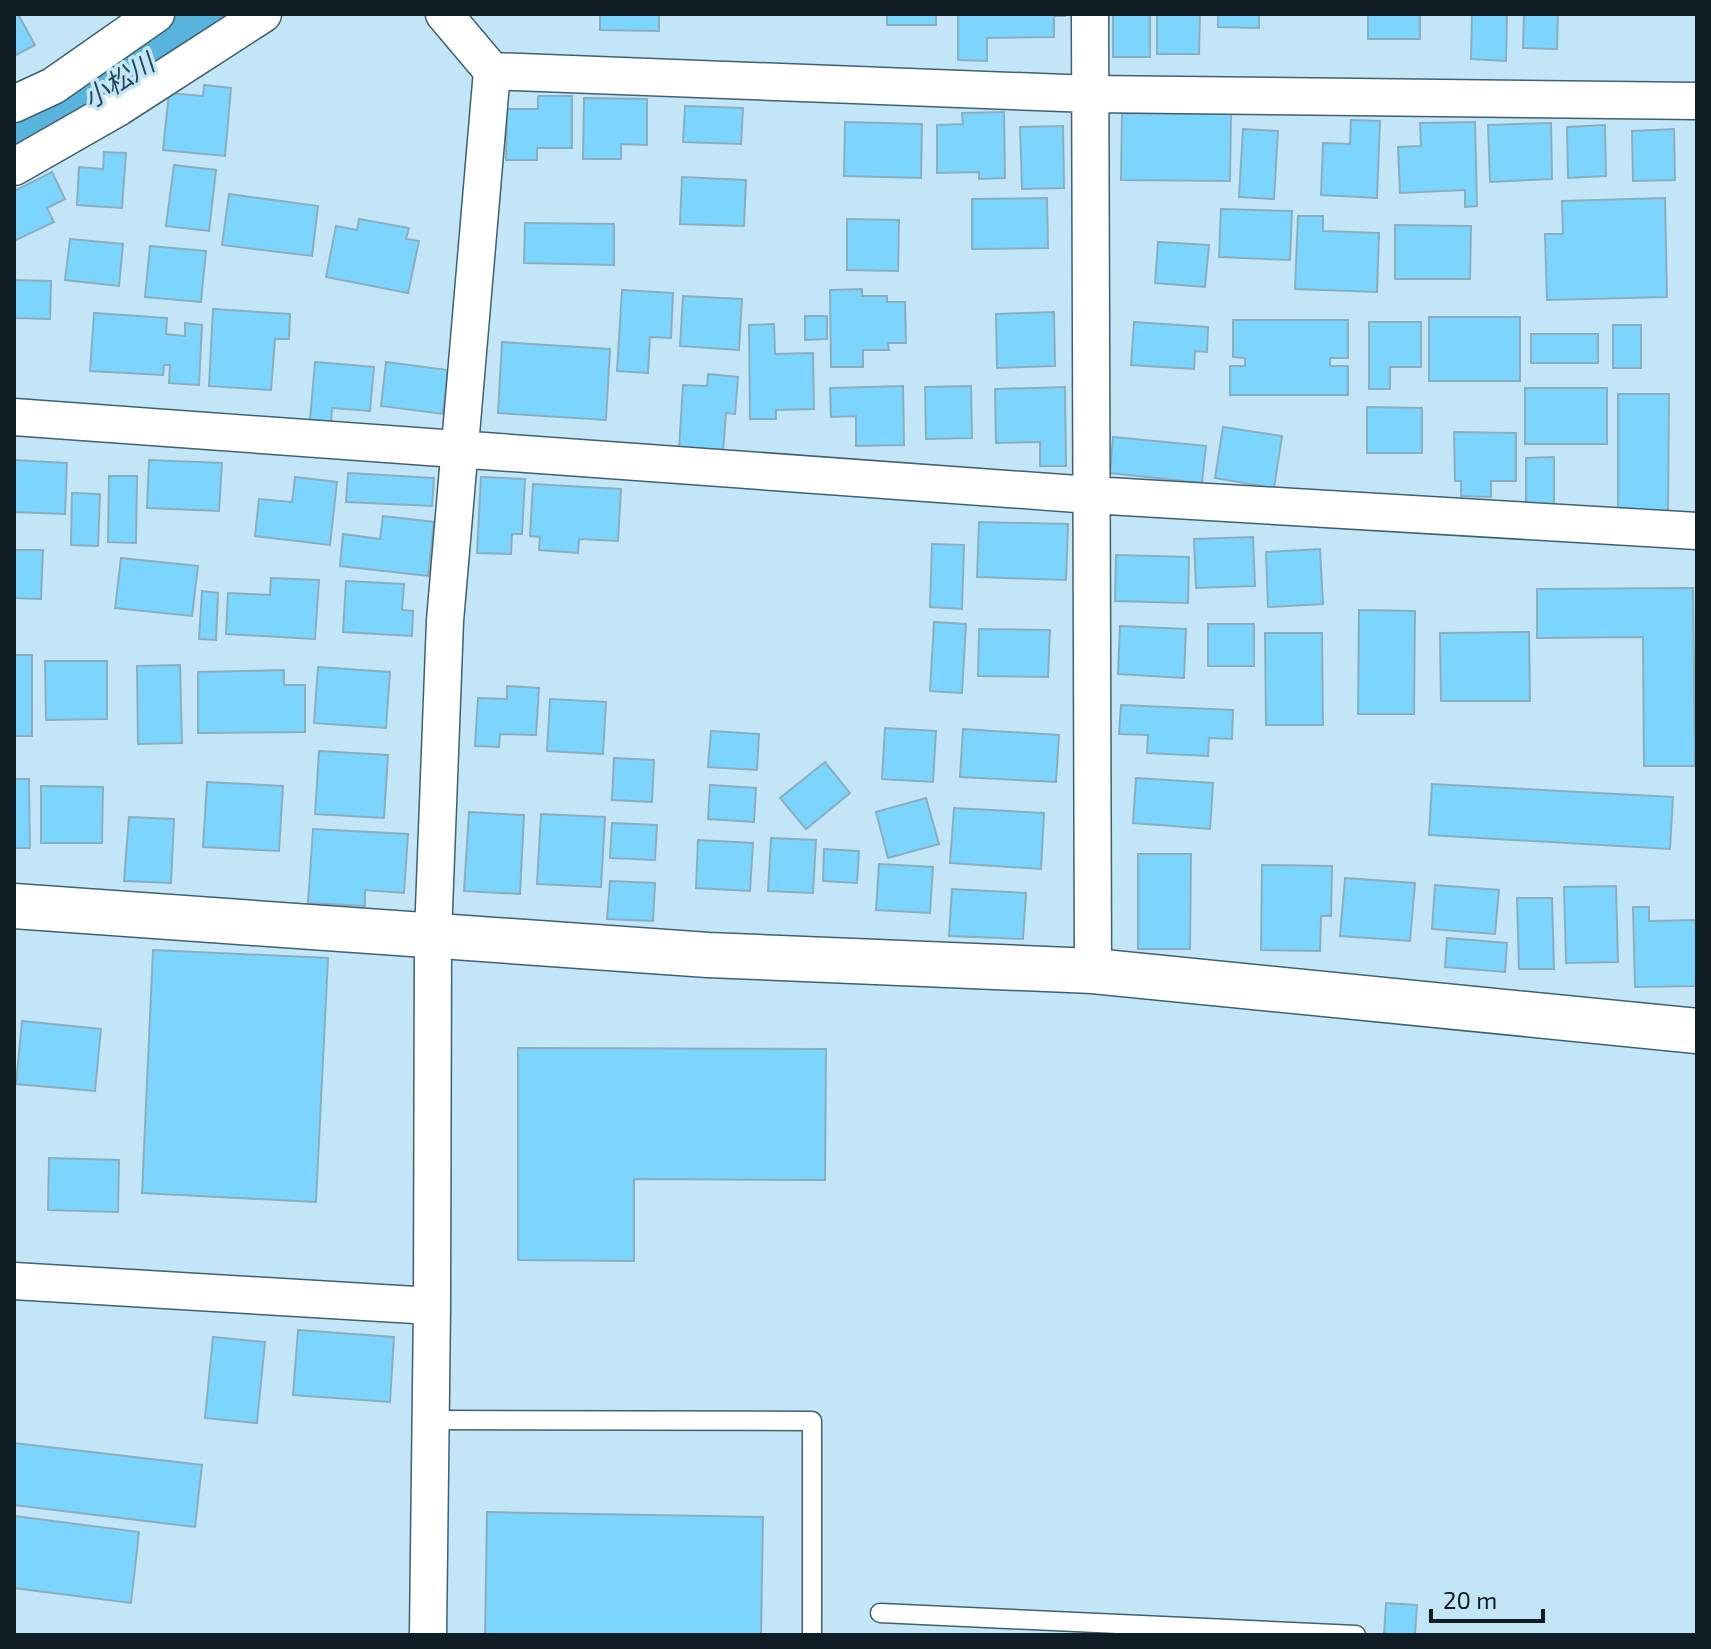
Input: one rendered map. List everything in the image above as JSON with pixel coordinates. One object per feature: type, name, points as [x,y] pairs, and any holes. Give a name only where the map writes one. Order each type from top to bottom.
[{"type":"street","points":[[14,104],[53,86],[156,14]]},
{"type":"street","points":[[14,167],[119,107],[263,14]]},
{"type":"street","points":[[428,1635],[433,935],[445,621],[492,71],[444,14]]},
{"type":"street","points":[[1090,14],[1093,971]]},
{"type":"street","points":[[492,71],[1091,94],[1697,101]]},
{"type":"street","points":[[14,417],[1091,495],[1697,531]]},
{"type":"street","points":[[14,906],[708,955],[1093,971],[1697,1031]]},
{"type":"street","points":[[14,1281],[432,1306]]},
{"type":"lane","points":[[431,1420],[812,1421],[812,1635]]},
{"type":"lane","points":[[880,1613],[1118,1630],[1356,1635]]},
{"type":"building","points":[[14,14],[18,14],[35,45],[14,56]]},
{"type":"building","points":[[600,14],[659,14],[659,31],[600,30]]},
{"type":"building","points":[[887,14],[936,14],[936,25],[887,25]]},
{"type":"building","points":[[958,14],[1065,16],[1054,16],[1054,37],[987,38],[987,61],[958,60]]},
{"type":"building","points":[[1113,14],[1150,14],[1150,57],[1113,57]]},
{"type":"building","points":[[1157,14],[1200,14],[1199,54],[1157,54]]},
{"type":"building","points":[[1218,14],[1259,14],[1259,28],[1218,27]]},
{"type":"building","points":[[1368,14],[1420,14],[1420,39],[1368,39]]},
{"type":"building","points":[[1472,14],[1507,14],[1506,61],[1471,59]]},
{"type":"building","points":[[1524,14],[1558,14],[1557,49],[1523,48]]},
{"type":"building","points":[[204,85],[231,88],[225,156],[163,150],[169,93],[203,96]]},
{"type":"building","points":[[538,96],[572,96],[572,148],[537,148],[537,160],[506,160],[507,109],[538,109]]},
{"type":"building","points":[[584,98],[647,99],[647,145],[621,144],[621,159],[583,159]]},
{"type":"building","points":[[685,106],[743,108],[741,144],[683,142]]},
{"type":"building","points":[[1004,112],[1005,178],[979,179],[979,172],[937,173],[937,125],[963,124],[962,113]]},
{"type":"building","points":[[1122,113],[1231,114],[1230,181],[1121,180]]},
{"type":"building","points":[[1351,120],[1380,121],[1377,198],[1321,195],[1323,143],[1350,144]]},
{"type":"building","points":[[845,122],[922,124],[921,178],[844,176]]},
{"type":"building","points":[[1475,122],[1477,206],[1465,207],[1465,190],[1400,193],[1398,147],[1421,146],[1420,123]]},
{"type":"building","points":[[1551,123],[1552,179],[1490,182],[1488,125]]},
{"type":"building","points":[[1605,125],[1606,176],[1568,178],[1567,127]]},
{"type":"building","points":[[1063,126],[1064,188],[1022,189],[1020,127]]},
{"type":"building","points":[[1243,129],[1278,131],[1274,199],[1239,197]]},
{"type":"building","points":[[1674,129],[1675,180],[1633,181],[1632,131]]},
{"type":"building","points":[[104,152],[126,153],[122,208],[77,205],[79,167],[103,169]]},
{"type":"building","points":[[174,165],[216,170],[209,231],[166,226]]},
{"type":"building","points":[[52,172],[65,199],[47,208],[54,222],[14,241],[14,191]]},
{"type":"building","points":[[682,177],[746,180],[744,226],[680,224]]},
{"type":"building","points":[[229,194],[318,206],[312,256],[222,245]]},
{"type":"building","points":[[1047,198],[1048,248],[972,249],[972,199]]},
{"type":"building","points":[[1665,198],[1667,297],[1547,300],[1545,234],[1563,234],[1562,201]]},
{"type":"building","points":[[1221,209],[1292,211],[1290,260],[1219,257]]},
{"type":"building","points":[[1298,216],[1323,216],[1323,231],[1379,233],[1377,292],[1295,289]]},
{"type":"building","points":[[359,219],[409,228],[406,239],[419,241],[408,293],[326,277],[336,226],[357,230]]},
{"type":"building","points":[[847,219],[899,220],[898,271],[847,270]]},
{"type":"building","points":[[525,223],[614,224],[614,265],[524,263]]},
{"type":"building","points":[[1395,225],[1471,226],[1470,279],[1395,279]]},
{"type":"building","points":[[70,239],[123,244],[119,286],[65,280]]},
{"type":"building","points":[[1158,242],[1209,245],[1205,287],[1155,283]]},
{"type":"building","points":[[150,246],[206,251],[201,302],[145,297]]},
{"type":"building","points":[[14,280],[51,281],[50,319],[14,318]]},
{"type":"building","points":[[862,289],[862,296],[887,296],[887,302],[905,302],[906,343],[888,343],[889,350],[863,350],[863,367],[831,367],[830,290]]},
{"type":"building","points":[[622,290],[673,293],[671,338],[650,337],[648,373],[617,371]]},
{"type":"building","points":[[683,296],[742,299],[739,350],[680,346]]},
{"type":"building","points":[[213,309],[290,314],[289,339],[275,339],[271,390],[209,386]]},
{"type":"building","points":[[1054,312],[1055,366],[997,368],[996,314]]},
{"type":"building","points":[[94,313],[167,318],[166,334],[185,336],[185,323],[202,325],[199,385],[169,383],[170,365],[164,365],[163,375],[90,371]]},
{"type":"building","points":[[805,316],[827,316],[827,339],[805,340]]},
{"type":"building","points":[[1429,317],[1520,317],[1520,381],[1429,381]]},
{"type":"building","points":[[1233,320],[1348,320],[1348,358],[1330,358],[1330,366],[1348,366],[1348,395],[1230,395],[1230,366],[1245,366],[1245,358],[1233,357]]},
{"type":"building","points":[[1134,322],[1208,327],[1207,352],[1195,351],[1194,369],[1131,365]]},
{"type":"building","points":[[1369,322],[1421,322],[1421,367],[1390,367],[1390,389],[1369,389]]},
{"type":"building","points":[[774,324],[775,354],[813,353],[814,409],[776,410],[776,419],[750,419],[749,325]]},
{"type":"building","points":[[1613,325],[1641,325],[1641,368],[1613,368]]},
{"type":"building","points":[[1531,334],[1598,334],[1598,363],[1531,363]]},
{"type":"building","points":[[502,342],[610,349],[606,420],[498,413]]},
{"type":"building","points":[[315,362],[374,367],[370,411],[332,408],[331,422],[310,420]]},
{"type":"building","points":[[386,362],[448,370],[443,414],[381,406]]},
{"type":"building","points":[[708,374],[738,377],[735,414],[726,413],[723,452],[679,449],[683,385],[707,386]]},
{"type":"building","points":[[903,386],[904,445],[856,446],[856,416],[831,417],[830,388]]},
{"type":"building","points":[[971,386],[972,438],[926,439],[925,387]]},
{"type":"building","points":[[1065,387],[1066,466],[1040,466],[1040,442],[996,443],[995,389]]},
{"type":"building","points":[[1525,388],[1607,388],[1607,444],[1525,444]]},
{"type":"building","points":[[1618,394],[1669,394],[1668,512],[1618,512]]},
{"type":"building","points":[[1367,407],[1422,408],[1422,453],[1367,453]]},
{"type":"building","points":[[1223,427],[1282,436],[1274,488],[1215,478]]},
{"type":"building","points":[[1454,432],[1516,433],[1516,481],[1491,481],[1491,497],[1461,496],[1461,481],[1455,481]]},
{"type":"building","points":[[1113,437],[1206,446],[1202,483],[1110,473]]},
{"type":"building","points":[[1554,457],[1554,506],[1526,507],[1526,458]]},
{"type":"building","points":[[14,460],[67,463],[65,514],[14,512]]},
{"type":"building","points":[[149,460],[222,463],[219,511],[147,508]]},
{"type":"building","points":[[348,473],[434,478],[432,506],[346,502]]},
{"type":"building","points":[[109,476],[137,476],[136,543],[108,542]]},
{"type":"building","points":[[295,477],[337,482],[330,545],[255,536],[259,499],[292,502]]},
{"type":"building","points":[[481,477],[525,479],[522,534],[512,534],[511,554],[477,553]]},
{"type":"building","points":[[533,484],[621,489],[618,541],[579,539],[578,553],[539,550],[540,537],[530,536]]},
{"type":"building","points":[[72,493],[100,494],[98,546],[71,545]]},
{"type":"building","points":[[383,516],[434,522],[428,576],[340,566],[343,534],[380,539]]},
{"type":"building","points":[[979,522],[1068,524],[1066,580],[977,577]]},
{"type":"building","points":[[1253,537],[1255,586],[1196,588],[1194,539]]},
{"type":"building","points":[[932,544],[964,545],[962,609],[930,607]]},
{"type":"building","points":[[1320,549],[1323,604],[1268,607],[1266,552]]},
{"type":"building","points":[[14,550],[43,550],[41,599],[14,598]]},
{"type":"building","points":[[1116,555],[1189,557],[1188,603],[1115,601]]},
{"type":"building","points":[[121,558],[198,566],[192,616],[115,608]]},
{"type":"building","points":[[271,578],[319,580],[315,639],[226,634],[228,593],[270,595]]},
{"type":"building","points":[[346,581],[404,584],[402,610],[413,611],[412,636],[343,632]]},
{"type":"building","points":[[1693,588],[1695,766],[1644,766],[1643,637],[1537,638],[1537,589]]},
{"type":"building","points":[[202,591],[218,593],[216,640],[199,639]]},
{"type":"building","points":[[1359,610],[1415,611],[1414,714],[1358,714]]},
{"type":"building","points":[[934,622],[966,624],[962,693],[930,691]]},
{"type":"building","points":[[1208,624],[1254,624],[1254,666],[1208,666]]},
{"type":"building","points":[[1120,626],[1186,629],[1184,678],[1118,674]]},
{"type":"building","points":[[979,629],[1050,630],[1048,677],[978,676]]},
{"type":"building","points":[[1529,632],[1530,701],[1441,701],[1440,633]]},
{"type":"building","points":[[1265,633],[1322,633],[1323,725],[1266,725]]},
{"type":"building","points":[[14,655],[32,655],[32,736],[14,736]]},
{"type":"building","points":[[45,661],[107,661],[107,719],[46,720]]},
{"type":"building","points":[[180,665],[182,743],[138,744],[137,666]]},
{"type":"building","points":[[318,667],[390,672],[386,728],[314,723]]},
{"type":"building","points":[[284,670],[284,685],[305,685],[305,732],[198,733],[198,672]]},
{"type":"building","points":[[507,686],[539,688],[536,735],[500,734],[499,747],[475,746],[478,698],[507,699]]},
{"type":"building","points":[[550,699],[606,702],[603,754],[547,751]]},
{"type":"building","points":[[1121,705],[1233,710],[1232,739],[1209,738],[1208,756],[1147,753],[1148,735],[1119,734]]},
{"type":"building","points":[[885,728],[936,731],[933,782],[882,779]]},
{"type":"building","points":[[963,729],[1059,735],[1056,782],[960,777]]},
{"type":"building","points":[[711,731],[759,734],[757,770],[708,767]]},
{"type":"building","points":[[319,751],[388,755],[384,818],[315,814]]},
{"type":"building","points":[[614,758],[654,760],[652,802],[612,800]]},
{"type":"building","points":[[825,762],[850,793],[806,829],[780,798]]},
{"type":"building","points":[[1136,778],[1213,783],[1210,829],[1133,823]]},
{"type":"building","points":[[14,779],[29,779],[30,848],[14,848]]},
{"type":"building","points":[[207,782],[283,786],[279,851],[203,847]]},
{"type":"building","points":[[1432,784],[1673,797],[1670,849],[1429,835]]},
{"type":"building","points":[[710,785],[756,788],[754,822],[708,819]]},
{"type":"building","points":[[41,786],[103,787],[102,843],[41,843]]},
{"type":"building","points":[[926,798],[939,844],[888,858],[876,812]]},
{"type":"building","points":[[954,808],[1044,813],[1041,869],[950,863]]},
{"type":"building","points":[[469,812],[524,815],[520,894],[464,891]]},
{"type":"building","points":[[541,814],[605,817],[601,887],[537,884]]},
{"type":"building","points":[[129,817],[174,819],[171,883],[124,881]]},
{"type":"building","points":[[612,823],[657,825],[655,860],[610,858]]},
{"type":"building","points":[[313,829],[408,834],[404,893],[365,890],[365,906],[308,903]]},
{"type":"building","points":[[771,838],[816,840],[813,893],[768,891]]},
{"type":"building","points":[[698,840],[753,843],[750,891],[696,888]]},
{"type":"building","points":[[824,849],[859,851],[857,883],[823,881]]},
{"type":"building","points":[[1138,854],[1191,854],[1190,949],[1138,949]]},
{"type":"building","points":[[879,864],[933,867],[930,913],[876,910]]},
{"type":"building","points":[[1262,865],[1332,866],[1331,916],[1321,916],[1320,951],[1261,950]]},
{"type":"building","points":[[1345,878],[1415,883],[1410,941],[1340,936]]},
{"type":"building","points":[[610,881],[655,883],[653,921],[607,919]]},
{"type":"building","points":[[1435,885],[1499,890],[1495,934],[1432,929]]},
{"type":"building","points":[[1616,886],[1618,962],[1566,963],[1564,887]]},
{"type":"building","points":[[952,889],[1026,893],[1023,939],[949,936]]},
{"type":"building","points":[[1517,898],[1552,898],[1554,969],[1519,969]]},
{"type":"building","points":[[1633,907],[1649,907],[1649,921],[1697,920],[1697,986],[1635,987]]},
{"type":"building","points":[[1447,938],[1507,943],[1505,972],[1445,967]]},
{"type":"building","points":[[153,950],[328,958],[316,1202],[142,1193]]},
{"type":"building","points":[[22,1021],[101,1029],[95,1091],[16,1084]]},
{"type":"building","points":[[518,1048],[826,1049],[825,1180],[634,1179],[634,1261],[518,1260]]},
{"type":"building","points":[[49,1158],[119,1160],[118,1212],[48,1210]]},
{"type":"building","points":[[298,1330],[394,1337],[390,1402],[293,1395]]},
{"type":"building","points":[[213,1337],[265,1342],[257,1423],[205,1418]]},
{"type":"building","points":[[14,1443],[202,1465],[195,1527],[14,1505]]},
{"type":"building","points":[[487,1512],[763,1517],[761,1635],[485,1635]]},
{"type":"building","points":[[14,1516],[139,1532],[131,1603],[14,1588]]},
{"type":"building","points":[[1386,1603],[1417,1605],[1415,1635],[1384,1635]]},
{"type":"waterway","name":"小松川","points":[[14,136],[100,95],[216,14]]}]
